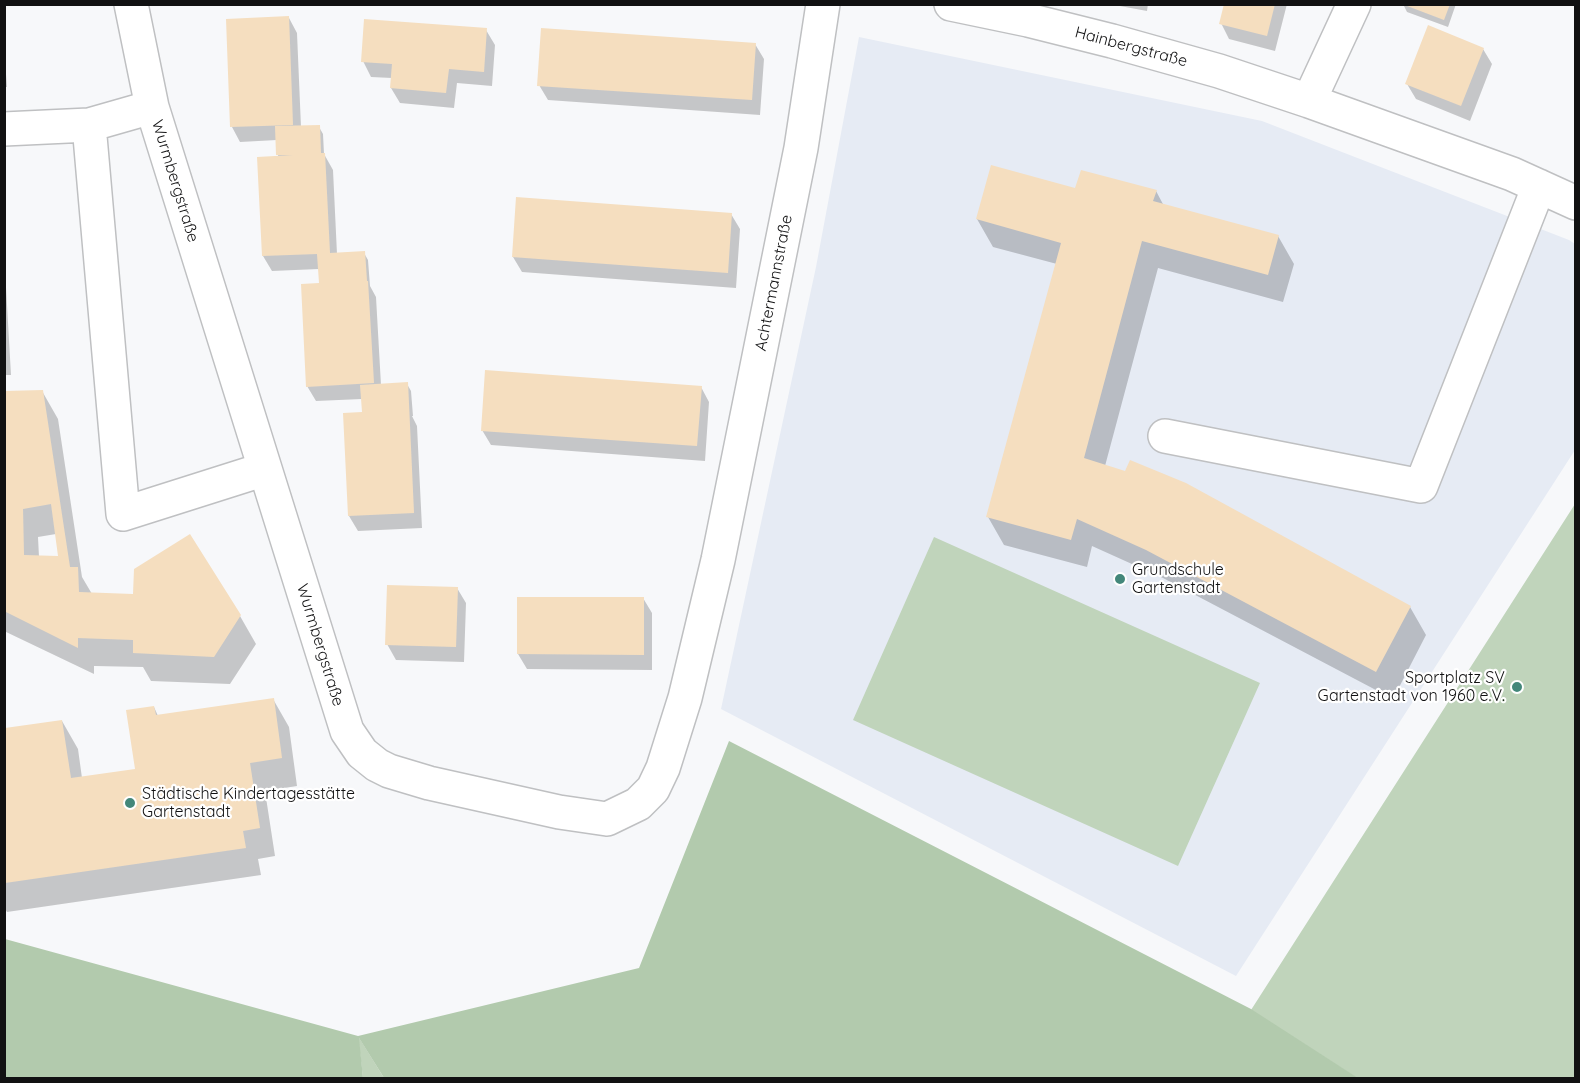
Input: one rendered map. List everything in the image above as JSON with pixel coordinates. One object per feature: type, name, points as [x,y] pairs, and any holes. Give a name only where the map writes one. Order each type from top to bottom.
[{"type":"street","name":"Wurmbergstraße","points":[[131,4],[152,108],[347,731],[362,753],[377,765],[404,776],[559,812],[607,819],[638,804],[653,789],[663,768],[685,698],[718,560]]},
{"type":"street","name":"Achtermannstraße","points":[[718,560],[799,160],[823,4]]},
{"type":"street","name":"Hainbergstraße","points":[[951,4],[1028,20],[1219,71],[1512,174],[1575,203]]},
{"type":"street","points":[[1309,101],[1354,4]]},
{"type":"street","points":[[4,129],[89,125],[152,108]]},
{"type":"street","points":[[89,125],[123,514],[265,469]]},
{"type":"street","points":[[1165,436],[1421,486],[1539,186]]},
{"type":"shaded area","name":"Grundschule Gartenstadt","points":[[859,37],[1262,121],[1575,244],[1575,450],[1236,976],[721,709],[816,267]]},
{"type":"green space","name":"Sportplatz SV Gartenstadt von 1960 e.V.","points":[[1575,504],[1575,1078],[1357,1078],[1251,1010]]},
{"type":"green space","points":[[934,537],[1260,683],[1178,866],[853,720]]},
{"type":"green space","points":[[729,741],[1251,1009],[1358,1078],[384,1078],[359,1038],[363,1078],[5,1078],[5,939],[358,1036],[639,968]]},
{"type":"green space","points":[[358,1036],[384,1078],[363,1078]]},
{"type":"building","points":[[1224,4],[1275,4],[1267,36],[1219,24]]},
{"type":"building","points":[[1402,4],[1450,4],[1444,20]]},
{"type":"building","points":[[289,16],[293,125],[230,127],[226,19]]},
{"type":"building","points":[[364,19],[487,28],[484,72],[449,69],[446,93],[390,88],[392,64],[361,62]]},
{"type":"building","points":[[1428,25],[1484,48],[1461,106],[1405,84]]},
{"type":"building","points":[[541,28],[756,43],[752,100],[537,86]]},
{"type":"building","points":[[320,125],[321,153],[325,153],[330,253],[365,251],[374,383],[306,387],[301,284],[319,283],[317,254],[262,256],[257,157],[293,155],[276,155],[275,126]]},
{"type":"building","points":[[991,165],[1075,188],[1081,170],[1157,190],[1153,201],[1279,235],[1268,275],[1142,241],[1084,458],[1125,471],[1130,460],[1186,483],[1411,606],[1376,672],[1146,550],[1077,519],[1071,540],[986,517],[1061,243],[976,219]]},
{"type":"building","points":[[516,197],[732,213],[728,273],[512,257]]},
{"type":"building","points":[[485,370],[702,386],[697,446],[481,431]]},
{"type":"building","points":[[408,382],[414,513],[348,516],[343,413],[362,412],[360,385]]},
{"type":"building","points":[[43,390],[70,567],[78,567],[79,592],[133,594],[134,569],[190,534],[241,615],[214,657],[133,653],[133,640],[78,638],[78,648],[4,611],[4,391]],"holes":[[[51,504],[58,556],[24,555],[23,509]]]},
{"type":"building","points":[[387,585],[458,587],[456,647],[385,645]]},
{"type":"building","points":[[517,597],[644,597],[644,655],[517,654]]},
{"type":"building","name":"Städtische Kindertagesstätte Gartenstadt","points":[[274,698],[282,758],[250,763],[260,828],[243,831],[246,848],[5,883],[5,728],[62,720],[71,778],[135,769],[126,710],[154,706],[156,715]]},
{"type":"place","name":"Grundschule Gartenstadt","points":[[1120,579]]},
{"type":"place","name":"Sportplatz SV Gartenstadt von 1960 e.V.","points":[[1517,687]]},
{"type":"place","name":"Städtische Kindertagesstätte Gartenstadt","points":[[130,803]]}]
